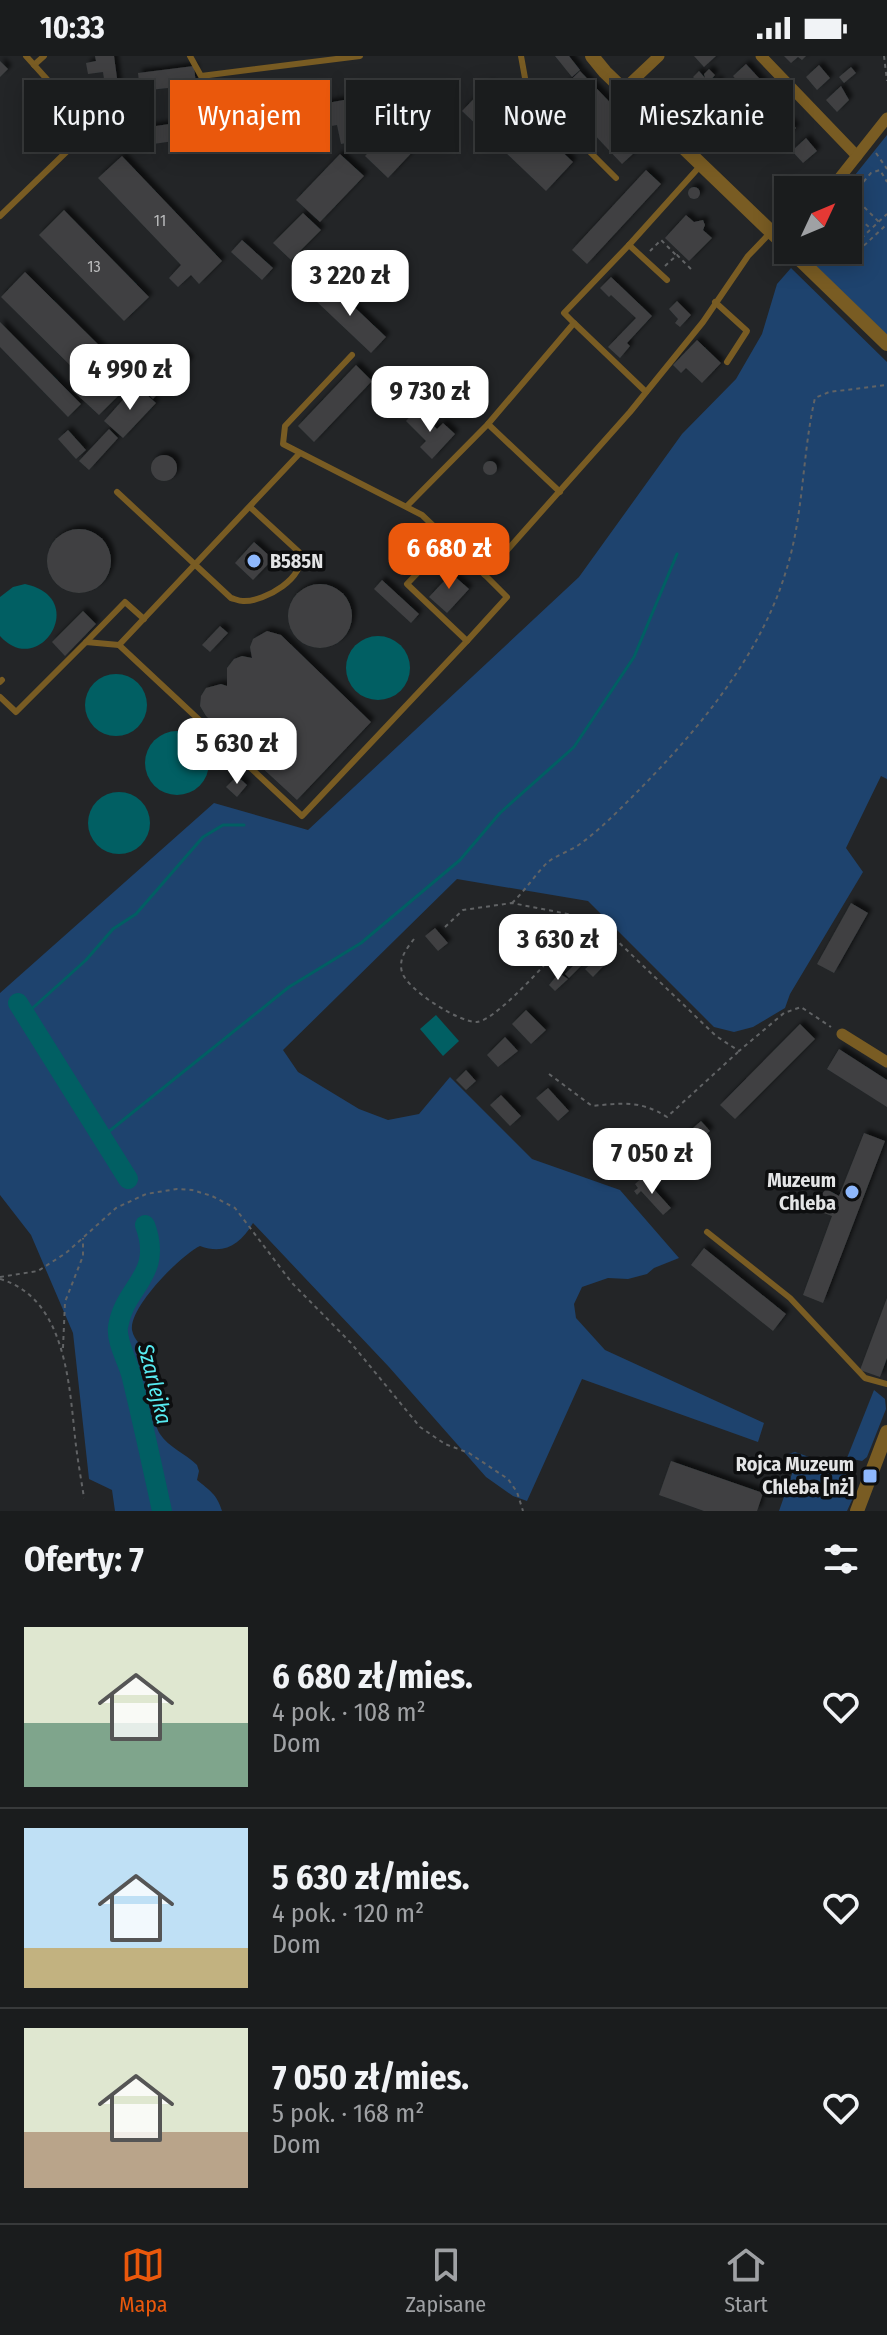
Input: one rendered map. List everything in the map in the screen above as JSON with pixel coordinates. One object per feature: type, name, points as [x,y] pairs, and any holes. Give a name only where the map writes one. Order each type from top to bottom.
[{"type":"street","points":[[592,56],[615,80]]},
{"type":"street","points":[[634,80],[659,56]]},
{"type":"street","points":[[761,56],[857,156]]},
{"type":"street","points":[[841,176],[887,118]]},
{"type":"street","points":[[688,152],[774,235]]},
{"type":"street","points":[[805,264],[887,344]]},
{"type":"street","points":[[842,1034],[887,1062]]},
{"type":"street","points":[[857,1511],[887,1432]]},
{"type":"lane","points":[[0,216],[88,131],[80,116],[26,56]]},
{"type":"lane","points":[[34,65],[44,56]]},
{"type":"lane","points":[[190,56],[201,76],[360,56]]},
{"type":"lane","points":[[521,56],[527,89],[616,178]]},
{"type":"lane","points":[[646,392],[564,313],[701,165]]},
{"type":"lane","points":[[485,575],[646,392],[703,322],[748,256],[771,232]]},
{"type":"lane","points":[[629,245],[667,280]]},
{"type":"lane","points":[[715,302],[747,331],[727,362]]},
{"type":"lane","points":[[407,506],[488,424],[574,323]]},
{"type":"lane","points":[[86,642],[119,645],[302,816],[467,641],[507,597],[422,515],[283,444],[285,426],[352,355]]},
{"type":"lane","points":[[488,424],[560,492]]},
{"type":"lane","points":[[119,645],[299,454]]},
{"type":"lane","points":[[117,492],[231,598],[246,602],[284,587],[303,562],[300,553],[250,507]]},
{"type":"lane","points":[[449,540],[407,584],[467,641]]},
{"type":"lane","points":[[0,697],[16,712],[125,602],[144,619]]},
{"type":"lane","points":[[707,1232],[790,1298],[865,1378],[887,1384]]},
{"type":"path","points":[[884,56],[887,81]]},
{"type":"path","points":[[873,149],[887,169]]},
{"type":"path","points":[[862,183],[878,169],[887,182]]},
{"type":"path","points":[[862,205],[879,222]]},
{"type":"path","points":[[862,237],[887,214]]},
{"type":"path","points":[[862,221],[871,229]]},
{"type":"path","points":[[862,248],[887,224]]},
{"type":"path","points":[[875,226],[880,231]]},
{"type":"path","points":[[643,258],[661,240],[693,271]]},
{"type":"path","points":[[659,272],[677,255]]},
{"type":"path","points":[[512,903],[548,862],[591,835],[681,747],[706,717],[753,644],[787,570],[800,509],[807,435],[815,398],[829,392],[887,385]]},
{"type":"path","points":[[445,927],[463,910],[512,903],[583,917],[608,932],[716,1036],[739,1051]]},
{"type":"path","points":[[414,939],[402,956],[402,972],[413,988],[438,1006],[474,1022],[481,1021],[501,1007],[544,966],[571,936],[583,917]]},
{"type":"path","points":[[549,1074],[592,1106],[621,1103],[650,1106],[667,1117],[784,1013],[801,1007],[842,1034]]},
{"type":"path","points":[[0,1278],[38,1271],[66,1253],[116,1208],[146,1194],[192,1190],[235,1208],[292,1283],[351,1343],[420,1427],[445,1444],[469,1453],[508,1479],[517,1492],[523,1511]]},
{"type":"path","points":[[83,1237],[83,1256],[65,1302],[63,1352],[84,1498]]},
{"type":"path","points":[[0,1278],[21,1289],[38,1306],[53,1327],[63,1352]]},
{"type":"shaded area","points":[[887,135],[887,335],[813,264],[862,264],[862,176],[854,176]]},
{"type":"shaded area","points":[[791,268],[887,362],[887,779],[881,776],[846,848],[863,872],[790,994],[785,1008],[753,1027],[734,1032],[714,1027],[588,901],[457,879],[283,1050],[298,1072],[359,1109],[388,1120],[419,1114],[450,1077],[532,1159],[620,1190],[679,1258],[647,1274],[628,1279],[608,1278],[582,1287],[574,1304],[576,1318],[605,1350],[764,1423],[758,1442],[582,1379],[527,1501],[513,1496],[486,1477],[389,1367],[253,1223],[243,1237],[231,1246],[217,1249],[200,1246],[192,1251],[158,1283],[133,1320],[135,1337],[153,1366],[157,1385],[154,1408],[156,1427],[168,1443],[197,1465],[197,1480],[215,1496],[222,1511],[115,1511],[112,1490],[89,1479],[73,1333],[31,1235],[0,1195],[0,993],[214,803],[308,830],[579,577],[682,434],[736,379],[762,334],[777,284]]},
{"type":"shaded area","points":[[25,584],[44,592],[54,604],[56,618],[52,632],[42,643],[30,648],[15,647],[0,636],[0,597],[13,587]]},
{"type":"shaded area","points":[[378,636],[396,642],[404,650],[410,668],[404,686],[396,694],[378,700],[360,694],[352,686],[346,668],[352,650],[360,642]]},
{"type":"shaded area","points":[[110,674],[122,674],[138,683],[145,693],[145,717],[138,727],[122,736],[110,736],[90,722],[85,711],[85,699],[99,679]]},
{"type":"shaded area","points":[[177,731],[195,737],[203,745],[209,763],[203,781],[195,789],[177,795],[159,789],[151,781],[145,763],[151,745],[159,737]]},
{"type":"shaded area","points":[[119,792],[131,794],[141,801],[148,811],[148,835],[141,845],[131,852],[119,854],[107,852],[97,845],[90,835],[88,823],[90,811],[97,801],[107,794]]},
{"type":"shaded area","points":[[436,1015],[459,1041],[443,1056],[420,1029]]},
{"type":"shaded area","points":[[874,1390],[885,1399],[886,1409],[867,1457],[862,1461],[847,1458]]},
{"type":"shaded area","points":[[795,1452],[854,1473],[857,1489],[847,1511],[779,1511],[794,1468],[788,1454]]},
{"type":"building","points":[[95,56],[114,56],[117,80],[104,80],[103,72],[88,74],[86,63],[96,61]]},
{"type":"building","points":[[555,56],[569,56],[580,70],[572,77]]},
{"type":"building","points":[[694,56],[716,56],[704,67]]},
{"type":"building","points":[[784,56],[806,56],[802,60],[798,57],[791,63]]},
{"type":"building","points":[[0,61],[8,69],[0,77]]},
{"type":"building","points":[[746,64],[761,80],[737,80],[733,76]]},
{"type":"building","points":[[819,65],[830,78],[817,90],[806,77]]},
{"type":"building","points":[[194,66],[195,80],[170,80],[170,88],[154,90],[154,80],[139,80],[138,73]]},
{"type":"building","points":[[851,67],[856,73],[844,83],[839,77]]},
{"type":"building","points":[[709,69],[715,75],[711,80],[696,80],[693,77],[699,71],[705,78],[704,74]]},
{"type":"building","points":[[580,71],[589,80],[571,80]]},
{"type":"building","points":[[841,86],[849,100],[837,112],[826,100]]},
{"type":"building","points":[[595,87],[611,103],[611,152],[635,152],[622,164],[595,135]]},
{"type":"building","points":[[475,98],[475,123],[462,111]]},
{"type":"building","points":[[346,100],[346,143],[341,144],[337,125],[330,126],[330,102]]},
{"type":"building","points":[[170,124],[170,142],[154,144],[154,126]]},
{"type":"building","points":[[806,138],[817,151],[803,163],[793,150]]},
{"type":"building","points":[[369,152],[412,152],[388,178],[365,156]]},
{"type":"building","points":[[505,152],[562,152],[573,162],[546,191]]},
{"type":"building","points":[[340,154],[364,176],[320,222],[296,200]]},
{"type":"building","points":[[122,156],[222,261],[199,284],[191,275],[178,287],[169,278],[181,265],[98,178]]},
{"type":"building","points":[[646,170],[661,184],[587,264],[572,250]]},
{"type":"building","points":[[694,187],[700,193],[694,199],[688,193]]},
{"type":"building","points":[[64,210],[149,297],[124,321],[39,235]]},
{"type":"building","points":[[303,213],[321,230],[291,260],[273,243]]},
{"type":"building","points":[[686,215],[694,222],[703,220],[703,230],[712,238],[689,261],[665,238]]},
{"type":"building","points":[[242,240],[273,268],[262,280],[231,252]]},
{"type":"building","points":[[25,272],[116,362],[122,356],[140,374],[99,415],[72,390],[83,378],[1,297]]},
{"type":"building","points":[[611,277],[652,316],[627,343],[630,346],[620,358],[608,347],[636,318],[600,288]]},
{"type":"building","points":[[330,284],[386,337],[371,353],[315,300]]},
{"type":"building","points":[[677,301],[691,315],[680,327],[675,323],[678,319],[669,309]]},
{"type":"building","points":[[0,322],[81,404],[68,417],[0,347]]},
{"type":"building","points":[[697,340],[721,363],[702,383],[686,368],[681,373],[673,365]]},
{"type":"building","points":[[182,353],[190,360],[153,399],[146,392]]},
{"type":"building","points":[[356,365],[372,381],[314,442],[298,426]]},
{"type":"building","points":[[136,385],[156,403],[123,438],[104,421]]},
{"type":"building","points":[[472,400],[481,408],[473,417],[464,408]]},
{"type":"building","points":[[417,409],[437,429],[443,423],[455,434],[432,459],[420,447],[426,441],[406,421]]},
{"type":"building","points":[[109,429],[118,438],[89,470],[79,461]]},
{"type":"building","points":[[68,430],[86,450],[76,459],[58,439]]},
{"type":"building","points":[[164,455],[173,459],[177,468],[173,477],[164,481],[155,477],[151,468],[155,459]]},
{"type":"building","points":[[490,461],[497,468],[490,475],[483,468]]},
{"type":"building","points":[[73,529],[85,529],[102,538],[109,549],[109,573],[102,584],[85,593],[73,593],[61,588],[52,579],[47,567],[47,555],[52,543],[61,534]]},
{"type":"building","name":"B585N","points":[[254,542],[273,559],[253,580],[235,563]]},
{"type":"building","points":[[444,567],[469,589],[447,613],[429,597],[445,580],[438,574]]},
{"type":"building","points":[[382,580],[419,614],[411,623],[374,589]]},
{"type":"building","points":[[314,584],[326,584],[343,593],[350,604],[350,628],[343,639],[326,648],[314,648],[302,643],[293,634],[288,622],[288,610],[293,598],[302,589]]},
{"type":"building","points":[[83,611],[96,624],[65,656],[52,642]]},
{"type":"building","points":[[220,626],[228,633],[210,652],[202,645]]},
{"type":"building","points":[[267,631],[281,635],[371,722],[297,800],[206,716],[200,706],[206,688],[221,684],[227,686],[227,668],[234,659],[242,656],[252,658],[250,647],[253,639]]},
{"type":"building","points":[[237,776],[247,785],[237,797],[226,787]]},
{"type":"building","points":[[851,903],[868,913],[834,973],[817,964]]},
{"type":"building","points":[[435,928],[448,943],[438,951],[425,936]]},
{"type":"building","points":[[605,952],[611,958],[593,977],[585,969]]},
{"type":"building","points":[[582,957],[586,961],[569,978],[565,974]]},
{"type":"building","points":[[559,973],[568,979],[555,991],[549,985]]},
{"type":"building","points":[[526,1010],[546,1030],[531,1044],[512,1024]]},
{"type":"building","points":[[800,1024],[815,1039],[735,1119],[720,1105]]},
{"type":"building","points":[[505,1037],[518,1051],[498,1067],[487,1055]]},
{"type":"building","points":[[839,1049],[887,1080],[887,1107],[827,1069]]},
{"type":"building","points":[[466,1070],[476,1081],[466,1090],[456,1080]]},
{"type":"building","points":[[548,1088],[569,1111],[558,1121],[536,1098]]},
{"type":"building","points":[[501,1095],[521,1116],[510,1126],[490,1105]]},
{"type":"building","points":[[701,1121],[710,1131],[671,1165],[662,1155]]},
{"type":"building","points":[[864,1133],[885,1141],[823,1303],[803,1295],[832,1216],[813,1209],[819,1193],[826,1189],[839,1196]]},
{"type":"building","points":[[643,1177],[671,1208],[663,1215],[641,1191],[637,1195],[634,1191],[638,1188],[635,1184]]},
{"type":"building","points":[[704,1248],[786,1314],[773,1331],[691,1265]]},
{"type":"building","points":[[887,1298],[887,1358],[880,1377],[860,1370]]},
{"type":"building","points":[[671,1461],[763,1493],[757,1511],[704,1511],[659,1495]]},
{"type":"waterway","points":[[102,1137],[289,987],[361,943],[460,860],[500,813],[574,747],[634,657],[677,554]]},
{"type":"waterway","points":[[26,1014],[86,960],[113,929],[136,914],[203,837],[223,825],[244,825]]},
{"type":"waterway","name":"Szarlejka","points":[[18,1003],[128,1179]]},
{"type":"waterway","name":"Szarlejka","points":[[145,1225],[150,1257],[141,1280],[127,1301],[118,1332],[131,1374],[162,1511]]},
{"type":"place","name":"B585N","points":[[254,561]]},
{"type":"place","name":"Muzeum Chleba","points":[[852,1192]]},
{"type":"place","name":"Rojca Muzeum Chleba [nż]","points":[[870,1476]]}]
